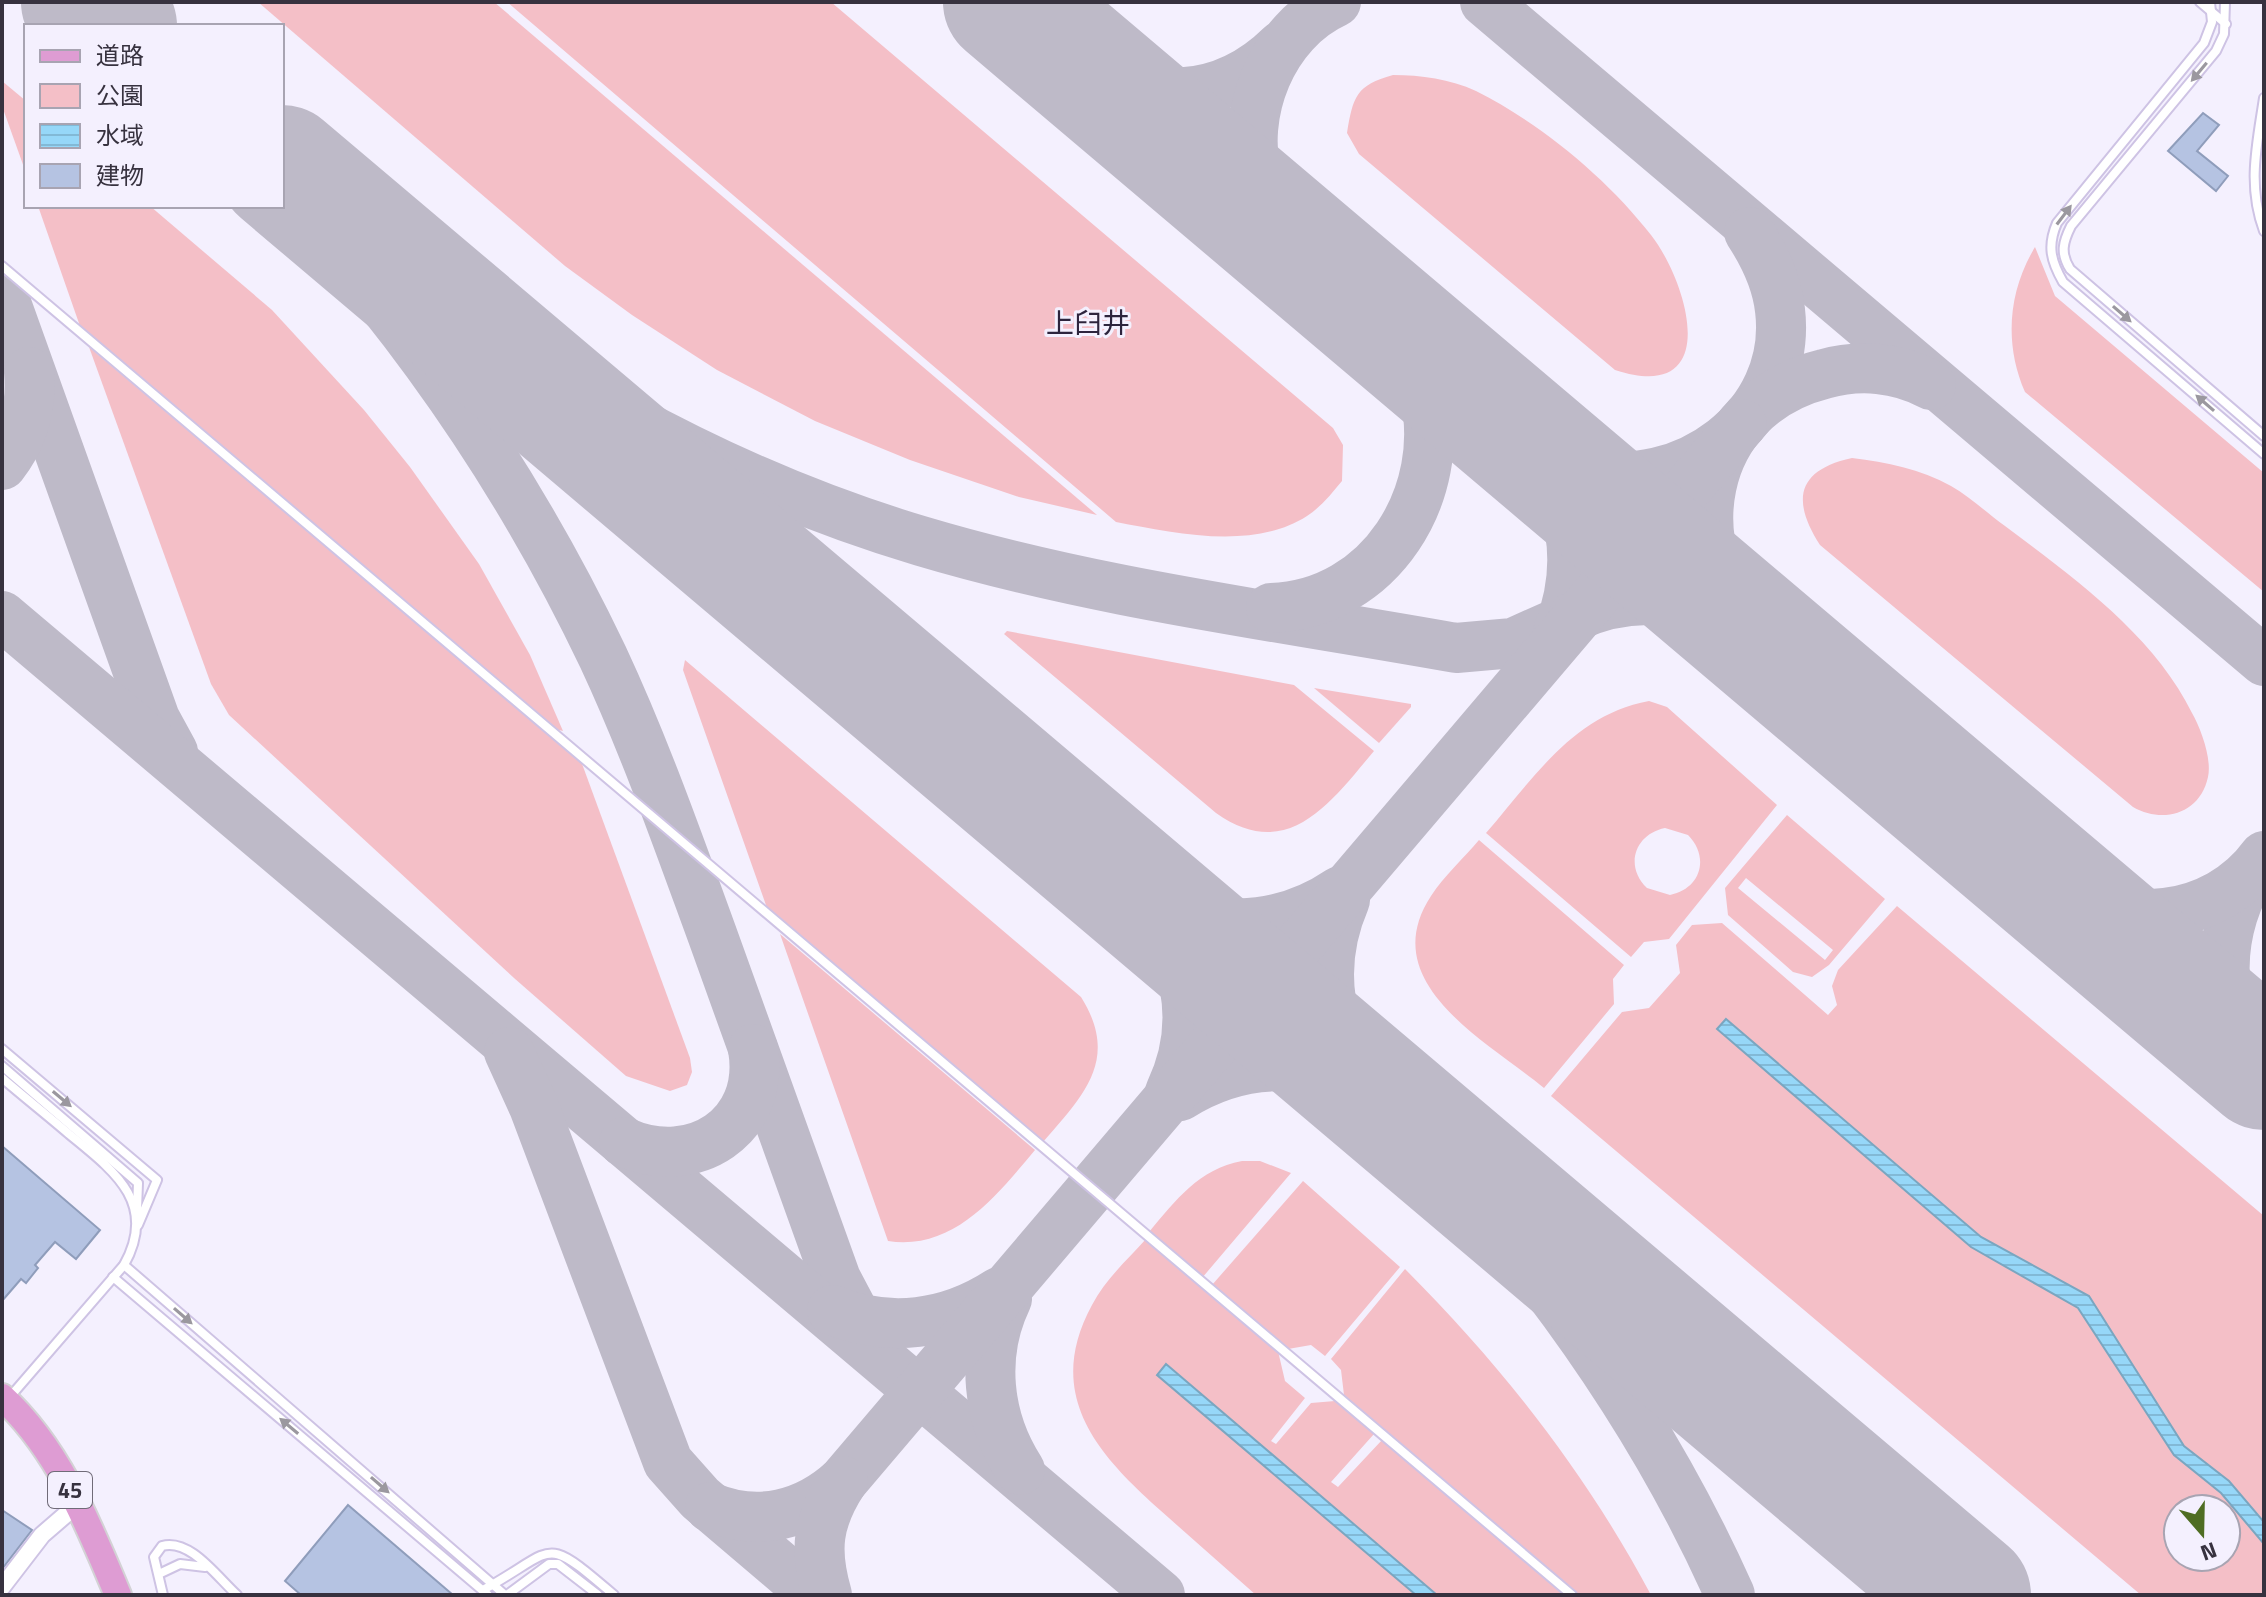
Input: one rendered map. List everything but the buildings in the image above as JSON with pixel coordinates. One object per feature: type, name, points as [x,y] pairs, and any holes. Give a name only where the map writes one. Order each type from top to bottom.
[{"type":"main road","name":"45","points":[[4,1399],[44,1449],[79,1503],[113,1593]]},
{"type":"street","points":[[2,1587],[42,1535],[79,1503]]},
{"type":"lane","points":[[2200,2],[2211,7],[2226,24]]},
{"type":"lane","points":[[2224,3],[2226,24],[2216,51],[2071,226],[2064,240],[2064,259],[2070,269],[2264,436]]},
{"type":"lane","points":[[2211,7],[2212,22],[2204,43],[2057,223],[2051,255],[2063,282],[2264,454]]},
{"type":"lane","points":[[2264,98],[2252,180],[2253,199],[2264,231]]},
{"type":"lane","points":[[2,266],[1572,1595]]},
{"type":"lane","points":[[2,1049],[157,1180],[137,1224]]},
{"type":"lane","points":[[2,1066],[138,1183],[135,1245],[124,1265],[4,1399]]},
{"type":"lane","points":[[2,1078],[116,1172],[131,1196],[137,1224]]},
{"type":"lane","points":[[124,1265],[496,1583],[506,1595],[549,1564],[558,1564],[598,1595]]},
{"type":"lane","points":[[113,1277],[486,1593],[496,1583],[540,1555],[560,1553],[614,1595]]},
{"type":"lane","points":[[163,1595],[159,1584],[161,1573],[154,1557],[162,1546],[173,1542],[192,1550],[237,1595]]},
{"type":"lane","points":[[161,1573],[180,1564],[206,1567]]},
{"type":"green space","points":[[258,2],[494,2],[1097,515],[1019,497],[910,460],[815,421],[717,370],[632,315],[565,266]]},
{"type":"green space","points":[[507,2],[831,2],[1333,428],[1343,445],[1342,481],[1307,516],[1286,527],[1263,533],[1213,536],[1116,522]]},
{"type":"green space","points":[[1393,75],[1435,78],[1476,91],[1548,136],[1614,193],[1651,235],[1677,282],[1685,308],[1688,334],[1684,356],[1672,371],[1649,376],[1615,370],[1359,154],[1347,133],[1354,101],[1371,83]]},
{"type":"green space","points":[[2,81],[24,99],[24,167],[2,106]]},
{"type":"green space","points":[[39,208],[152,208],[272,310],[364,410],[410,467],[479,564],[530,655],[563,731],[555,729],[81,329]]},
{"type":"green space","points":[[2035,247],[2055,296],[2264,473],[2264,592],[2025,392],[2014,355],[2012,318],[2019,282]]},
{"type":"green space","points":[[89,347],[581,761],[690,1058],[692,1072],[687,1085],[670,1091],[626,1076],[514,978],[229,715],[211,684]]},
{"type":"green space","points":[[1852,458],[1915,471],[1958,490],[2110,609],[2156,658],[2176,685],[2195,720],[2207,753],[2209,770],[2204,790],[2197,800],[2189,807],[2168,815],[2156,815],[2133,807],[1820,545],[1805,514],[1804,489],[1820,470]]},
{"type":"green space","points":[[1007,631],[1294,685],[1374,751],[1341,789],[1306,820],[1286,829],[1265,832],[1242,827],[1216,813],[1004,634]]},
{"type":"green space","points":[[685,660],[1081,997],[1092,1019],[1097,1039],[1097,1058],[1083,1092],[1043,1142],[767,908],[683,670]]},
{"type":"green space","points":[[1314,688],[1411,704],[1411,707],[1379,743]]},
{"type":"green space","points":[[1649,701],[1667,707],[1777,805],[1669,939],[1644,942],[1631,957],[1486,833],[1557,752],[1577,734],[1622,708]],"holes":[[[1665,828],[1688,835],[1699,853],[1699,871],[1695,879],[1681,892],[1670,895],[1647,888],[1636,870],[1636,852],[1640,844],[1655,831]]]},
{"type":"green space","points":[[1787,815],[1885,899],[1829,965],[1812,977],[1793,972],[1728,915],[1725,888]],"holes":[[[1746,878],[1833,950],[1825,960],[1738,888]]]},
{"type":"green space","points":[[1479,840],[1624,965],[1613,979],[1614,1004],[1544,1088],[1468,1030],[1445,1007],[1427,983],[1417,956],[1417,927],[1431,896]]},
{"type":"green space","points":[[1897,906],[2264,1216],[2264,1595],[2141,1595],[1551,1096],[1622,1012],[1649,1008],[1680,973],[1676,945],[1692,925],[1722,923],[1828,1015],[1837,1005],[1832,986],[1838,970]]},
{"type":"green space","points":[[780,934],[1035,1150],[1005,1185],[972,1216],[933,1237],[912,1242],[888,1241]]},
{"type":"green space","points":[[1242,1161],[1260,1161],[1291,1173],[1202,1278],[1149,1232],[1201,1179],[1213,1171]]},
{"type":"green space","points":[[1303,1181],[1400,1267],[1325,1356],[1311,1345],[1288,1349],[1212,1285]]},
{"type":"green space","points":[[1146,1239],[1278,1351],[1285,1381],[1305,1398],[1271,1441],[1276,1444],[1311,1403],[1335,1401],[1374,1434],[1331,1482],[1338,1487],[1382,1440],[1566,1595],[1256,1595],[1122,1473],[1102,1450],[1087,1425],[1077,1398],[1073,1370],[1078,1339],[1092,1305],[1110,1279]]},
{"type":"green space","points":[[1405,1269],[1475,1344],[1540,1423],[1599,1506],[1651,1595],[1579,1595],[1344,1395],[1341,1370],[1331,1359]]},
{"type":"water","points":[[1726,1019],[1981,1237],[2089,1296],[2184,1446],[2229,1481],[2239,1493],[2221,1493],[2174,1455],[2078,1308],[1971,1247],[1717,1029]]},
{"type":"water","points":[[1166,1364],[1437,1595],[1416,1595],[1157,1375]]},
{"type":"water","points":[[2242,1496],[2264,1522],[2264,1544],[2242,1518]]},
{"type":"taxiway","points":[[1303,252],[1276,219],[1261,190],[1253,155],[1253,128],[1257,102],[1278,54],[1313,15],[1336,2]]},
{"type":"taxiway","points":[[1485,2],[2264,661]]},
{"type":"taxiway","points":[[1078,62],[1130,86],[1157,92],[1183,92],[1209,88],[1234,79],[1281,46]]},
{"type":"taxiway","points":[[284,189],[330,240],[419,351],[500,469],[571,593],[603,657],[647,760],[836,1279],[865,1334]]},
{"type":"taxiway","points":[[1529,443],[1575,470],[1620,477],[1657,472],[1692,460],[1723,441],[1749,415],[1769,384],[1779,349],[1780,310],[1776,289],[1765,259],[1749,232]]},
{"type":"taxiway","points":[[421,286],[538,365],[660,435],[788,494],[921,541],[1120,589],[1456,648],[1513,643],[1569,618]]},
{"type":"taxiway","points":[[2,292],[155,719],[173,752]]},
{"type":"taxiway","points":[[1271,608],[1310,602],[1344,587],[1374,565],[1398,537],[1415,504],[1426,468],[1429,430],[1424,392],[1412,362],[1381,318]]},
{"type":"taxiway","points":[[1761,640],[1733,605],[1716,566],[1709,526],[1712,486],[1725,449],[1748,417],[1781,391],[1824,374],[1851,369],[1878,369],[1905,374],[1931,385]]},
{"type":"taxiway","points":[[2,465],[16,444],[25,421],[29,372]]},
{"type":"taxiway","points":[[710,1507],[746,1516],[781,1514],[813,1502],[843,1481],[1742,424]]},
{"type":"taxiway","points":[[1530,445],[1557,488],[1570,534],[1571,582],[1558,632]]},
{"type":"taxiway","points":[[1573,617],[1616,603],[1659,600],[1702,608],[1744,625]]},
{"type":"taxiway","points":[[2,616],[1160,1595]]},
{"type":"taxiway","points":[[2054,888],[2108,910],[2137,914],[2166,913],[2194,907],[2220,895],[2244,878],[2264,856]]},
{"type":"taxiway","points":[[2255,868],[2233,916],[2225,968],[2227,995],[2234,1020],[2246,1043],[2264,1064]]},
{"type":"taxiway","points":[[1136,891],[1167,936],[1184,986],[1186,1039],[1170,1092]]},
{"type":"taxiway","points":[[1138,892],[1187,916],[1212,922],[1239,923],[1291,915],[1340,891]]},
{"type":"taxiway","points":[[1345,900],[1331,951],[1331,1000],[1346,1048],[1374,1092]]},
{"type":"taxiway","points":[[624,1142],[650,1150],[675,1152],[699,1147],[719,1136],[736,1121],[748,1101],[754,1077],[753,1049]]},
{"type":"taxiway","points":[[509,1052],[534,1107],[668,1462],[700,1498],[814,1595]]},
{"type":"taxiway","points":[[1180,1096],[1228,1074],[1277,1066],[1326,1072],[1374,1092]]},
{"type":"taxiway","points":[[1392,1108],[1492,1219],[1582,1336],[1662,1462],[1698,1527],[1730,1595]]},
{"type":"taxiway","points":[[832,1310],[875,1322],[918,1322],[959,1312],[999,1292]]},
{"type":"taxiway","points":[[1007,1299],[993,1342],[991,1386],[1000,1430],[1020,1470]]},
{"type":"taxiway","points":[[827,1595],[820,1564],[820,1536],[828,1509],[843,1481]]},
{"type":"runway","points":[[85,2],[111,24]]},
{"type":"runway","points":[[1007,2],[2264,1066]]},
{"type":"runway","points":[[284,171],[1967,1595]]},
{"type":"district","name":"上臼井","points":[[1088,323]]}]
